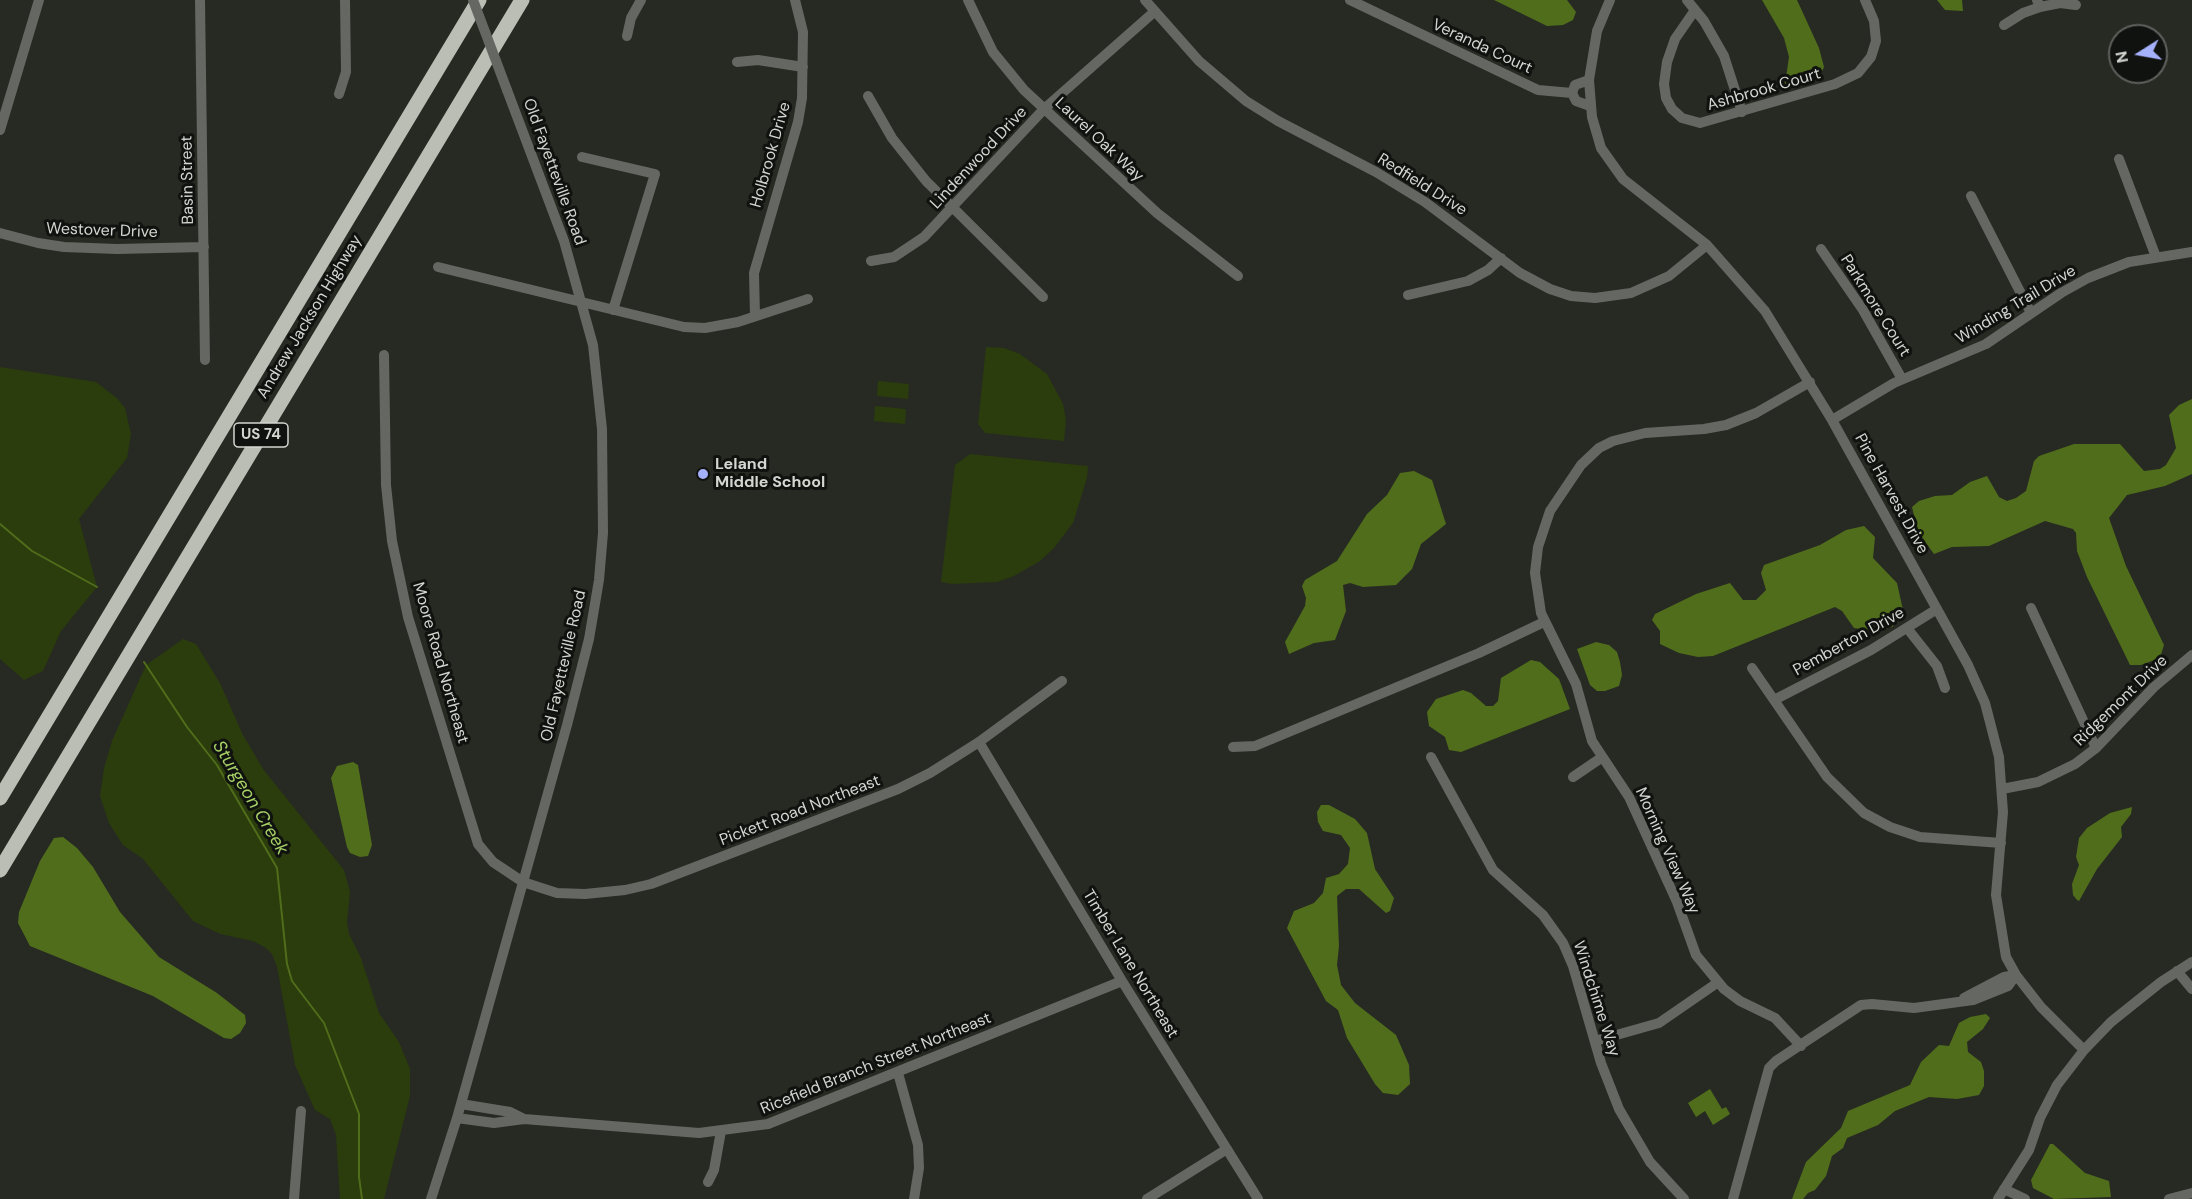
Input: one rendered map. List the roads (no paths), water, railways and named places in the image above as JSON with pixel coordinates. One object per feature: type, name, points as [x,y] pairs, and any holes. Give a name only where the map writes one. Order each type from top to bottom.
[{"type":"highway","name":"Andrew Jackson Highway","points":[[0,798],[479,0]]},
{"type":"highway","name":"Andrew Jackson Highway","points":[[0,870],[522,0]]},
{"type":"street","points":[[0,130],[39,0]]},
{"type":"street","name":"Basin Street","points":[[200,0],[205,360]]},
{"type":"street","points":[[339,94],[346,72],[345,0]]},
{"type":"street","name":"Old Fayetteville Road","points":[[431,1199],[461,1104],[589,639],[599,580],[603,533],[602,429],[593,345],[555,214],[473,0]]},
{"type":"street","points":[[627,36],[630,18],[641,0]]},
{"type":"street","name":"Holbrook Drive","points":[[755,316],[752,298],[754,273],[798,122],[802,98],[803,32],[795,0]]},
{"type":"street","name":"Laurel Oak Way","points":[[968,0],[984,37],[1001,64],[1044,109],[1157,213],[1238,276]]},
{"type":"street","name":"Redfield Drive","points":[[1145,0],[1199,61],[1246,101],[1416,197],[1520,273],[1550,289],[1583,297],[1608,297],[1650,287],[1682,267],[1707,245]]},
{"type":"street","name":"Veranda Court","points":[[1350,0],[1538,90],[1572,93]]},
{"type":"street","name":"Pine Harvest Drive","points":[[1610,0],[1596,37],[1589,80],[1590,106],[1596,138],[1618,174],[1707,245],[1765,310],[1832,420],[1972,673],[1985,703],[1996,742],[2002,789],[2001,843],[1996,887],[1998,914],[2007,957],[2016,975],[2048,1016],[2084,1050]]},
{"type":"street","points":[[1687,0],[1724,56],[1742,112]]},
{"type":"street","name":"Ashbrook Court","points":[[1695,10],[1679,29],[1669,52],[1664,84],[1668,104],[1682,118],[1700,123],[1843,82],[1858,73],[1871,57],[1876,41],[1874,21],[1865,0]]},
{"type":"street","points":[[2004,25],[2039,4],[2076,5]]},
{"type":"street","name":"Lindenwood Drive","points":[[871,261],[887,260],[903,252],[934,227],[1044,109],[1154,12]]},
{"type":"street","points":[[737,62],[758,60],[803,67]]},
{"type":"street","points":[[1589,80],[1575,86],[1572,93],[1576,101],[1590,106]]},
{"type":"street","points":[[868,96],[902,152],[952,208],[1043,297]]},
{"type":"street","points":[[582,157],[655,174],[613,310]]},
{"type":"street","points":[[2119,159],[2156,257]]},
{"type":"street","points":[[1971,196],[2031,314]]},
{"type":"street","name":"Westover Drive","points":[[0,233],[64,247],[117,249],[204,247]]},
{"type":"street","name":"Parkmore Court","points":[[1821,249],[1863,310],[1902,379]]},
{"type":"street","name":"Winding Trail Drive","points":[[1832,420],[1902,379],[1980,347],[2061,293],[2094,275],[2129,262],[2192,252]]},
{"type":"street","points":[[1408,295],[1468,281],[1488,270],[1501,258]]},
{"type":"street","points":[[438,267],[684,327],[705,328],[755,316],[808,299]]},
{"type":"street","name":"Moore Road Northeast","points":[[384,355],[386,485],[392,542],[408,617],[478,844],[493,862],[523,882]]},
{"type":"street","name":"Morning View Way","points":[[1801,1046],[1775,1018],[1740,1001],[1717,983],[1691,947],[1677,902],[1637,814],[1622,786],[1601,758],[1588,732],[1572,675],[1544,622],[1538,601],[1535,573],[1541,534],[1556,502],[1593,452],[1613,441],[1634,435],[1704,429],[1735,422],[1810,382]]},
{"type":"street","points":[[2031,608],[2096,748]]},
{"type":"street","name":"Pemberton Drive","points":[[1774,700],[1907,628],[1937,609]]},
{"type":"street","points":[[1233,747],[1255,746],[1479,653],[1544,622]]},
{"type":"street","points":[[1907,628],[1937,666],[1945,688]]},
{"type":"street","name":"Ridgemont Drive","points":[[2002,789],[2056,775],[2096,748],[2154,687],[2192,655]]},
{"type":"street","points":[[1752,668],[1834,787],[1872,819],[1900,832],[1928,839],[2001,843]]},
{"type":"street","name":"Pickett Road Northeast","points":[[523,882],[557,893],[625,890],[651,884],[898,789],[950,762],[1062,681]]},
{"type":"street","name":"Timber Lane Northeast","points":[[979,742],[1122,981],[1258,1199]]},
{"type":"street","name":"Windchime Way","points":[[1431,757],[1493,870],[1543,915],[1563,942],[1573,966],[1606,1079],[1626,1123],[1650,1162],[1684,1199]]},
{"type":"street","points":[[1573,777],[1601,758]]},
{"type":"street","points":[[2025,1199],[2001,1194],[2029,1150],[2040,1118],[2057,1084],[2084,1050],[2111,1022],[2192,962]]},
{"type":"street","points":[[2177,971],[2192,989]]},
{"type":"street","points":[[1733,1199],[1770,1068],[1776,1061],[1867,1004],[1914,1008],[1962,1001],[2004,977],[2016,975]]},
{"type":"street","name":"Ricefield Branch Street Northeast","points":[[457,1118],[494,1122],[524,1119],[665,1131],[722,1131],[768,1124],[788,1118],[1122,981]]},
{"type":"street","points":[[1595,1041],[1659,1023],[1717,983]]},
{"type":"street","points":[[898,1073],[918,1145],[919,1168],[914,1199]]},
{"type":"street","name":"Ricefield Branch Street Northeast","points":[[461,1104],[510,1112],[524,1119]]},
{"type":"street","points":[[294,1199],[301,1111]]},
{"type":"street","points":[[708,1182],[714,1170],[722,1131]]},
{"type":"street","points":[[1147,1199],[1227,1149]]},
{"type":"street","points":[[2169,1199],[2192,1193]]},
{"type":"waterway","name":"Sturgeon Creek","points":[[0,524],[32,551],[97,587]]},
{"type":"waterway","name":"Sturgeon Creek","points":[[144,662],[187,727],[217,765],[277,868],[287,964],[292,981],[324,1023],[359,1114],[359,1177],[362,1199]]},
{"type":"place","name":"Leland Middle School","points":[[703,474]]}]
